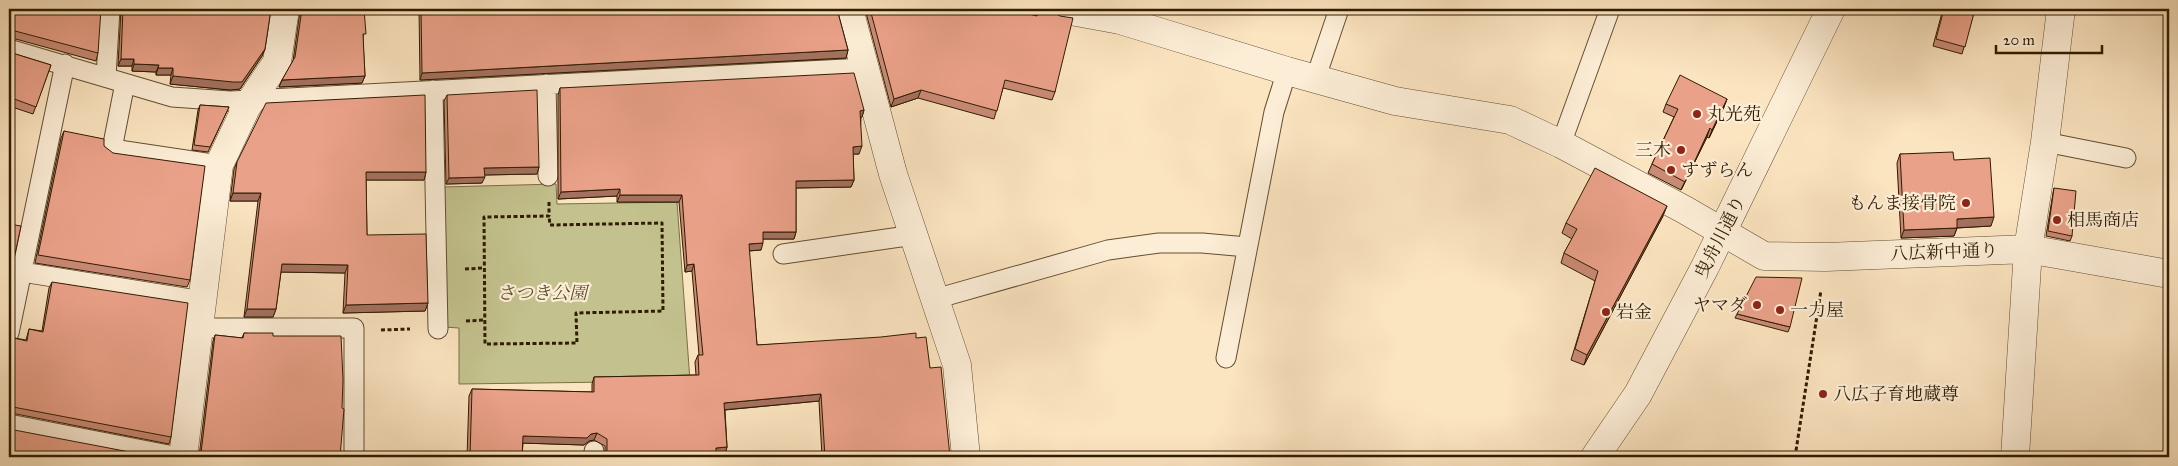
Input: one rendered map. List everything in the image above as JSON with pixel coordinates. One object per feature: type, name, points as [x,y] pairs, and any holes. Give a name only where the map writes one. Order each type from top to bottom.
[{"type":"street","points":[[183,457],[219,165],[252,100],[277,62],[285,9]]},
{"type":"street","points":[[849,9],[894,174],[957,365],[966,457]]},
{"type":"street","name":"八広新中通り","points":[[1060,9],[1091,12],[1120,20],[1315,80],[1395,102],[1510,120],[1561,144],[1764,256],[1826,257],[2028,249],[2169,274]]},
{"type":"street","name":"曳舟川通り","points":[[1595,457],[1638,394],[1723,233],[1832,9]]},
{"type":"street","points":[[2015,457],[2028,249],[2045,142],[2061,9]]},
{"type":"lane","points":[[106,77],[110,9]]},
{"type":"lane","points":[[1315,80],[1339,9]]},
{"type":"lane","points":[[1561,144],[1610,9]]},
{"type":"lane","points":[[9,49],[172,97],[230,101],[864,68]]},
{"type":"lane","points":[[9,333],[65,64]]},
{"type":"lane","points":[[1226,358],[1274,112],[1287,71]]},
{"type":"lane","points":[[125,83],[112,149],[219,165]]},
{"type":"lane","points":[[546,84],[548,176]]},
{"type":"lane","points":[[434,90],[438,328]]},
{"type":"lane","points":[[2045,142],[2126,158]]},
{"type":"lane","points":[[783,254],[914,235]]},
{"type":"lane","points":[[935,299],[1108,250],[1159,243],[1202,243],[1247,247]]},
{"type":"lane","points":[[22,272],[203,301]]},
{"type":"lane","points":[[200,328],[354,328],[354,457]]},
{"type":"lane","points":[[9,424],[179,457]]},
{"type":"path","points":[[548,176],[550,225],[662,223],[663,311],[576,313],[577,343],[485,344],[484,217],[549,216]]},
{"type":"path","points":[[1796,457],[1826,257]]},
{"type":"path","points":[[354,330],[438,328]]},
{"type":"green space","name":"さつき公園","points":[[556,184],[557,204],[677,202],[690,381],[459,384],[459,328],[444,327],[443,187]]},
{"type":"building","points":[[9,9],[101,9],[98,53],[9,31]]},
{"type":"building","points":[[123,9],[271,9],[265,49],[242,82],[233,82],[173,76],[173,68],[158,68],[159,65],[134,64],[134,59],[121,59]]},
{"type":"building","points":[[302,9],[364,9],[366,34],[363,34],[365,76],[282,80],[295,57]]},
{"type":"building","points":[[421,9],[837,9],[848,50],[422,73]]},
{"type":"building","points":[[870,9],[1009,9],[1037,16],[1039,9],[1050,9],[1060,16],[1073,18],[1055,92],[1005,80],[997,111],[921,90],[894,99]]},
{"type":"building","points":[[1944,9],[1975,9],[1965,47],[1936,39]]},
{"type":"building","points":[[9,52],[51,65],[36,107],[9,97]]},
{"type":"building","points":[[854,73],[864,110],[860,111],[862,146],[853,147],[854,180],[796,181],[796,232],[763,232],[763,243],[749,244],[757,345],[916,333],[916,338],[926,337],[930,368],[941,367],[950,457],[825,457],[821,394],[724,403],[727,447],[716,448],[716,457],[607,457],[607,439],[597,433],[591,434],[587,438],[523,436],[522,457],[470,457],[472,389],[594,392],[594,377],[699,375],[698,355],[703,355],[694,264],[687,265],[682,195],[620,195],[620,189],[561,192],[560,88]]},
{"type":"building","points":[[1680,75],[1727,99],[1712,130],[1710,128],[1685,182],[1652,164],[1678,109],[1666,104]]},
{"type":"building","points":[[537,90],[539,167],[484,168],[485,177],[449,178],[447,95]]},
{"type":"building","points":[[425,95],[426,172],[366,172],[367,235],[426,234],[428,303],[346,305],[348,265],[282,264],[276,309],[247,309],[261,193],[233,193],[237,162],[266,103]]},
{"type":"building","points":[[200,105],[229,107],[210,147],[194,145]]},
{"type":"building","points":[[64,131],[104,139],[104,146],[113,153],[205,166],[190,280],[38,255]]},
{"type":"building","points":[[1953,152],[1954,160],[1990,158],[1994,217],[1957,219],[1957,228],[1904,230],[1900,154]]},
{"type":"building","points":[[1595,168],[1667,206],[1587,355],[1575,349],[1598,271],[1564,253],[1577,229],[1566,223]]},
{"type":"building","points":[[2054,188],[2076,191],[2072,236],[2048,231]]},
{"type":"building","points":[[9,224],[21,226],[15,254],[9,253]]},
{"type":"building","points":[[1756,277],[1802,278],[1790,327],[1737,314]]},
{"type":"building","points":[[52,282],[188,303],[171,437],[13,407],[9,408],[9,337],[27,341],[29,329],[43,332]]},
{"type":"building","points":[[244,333],[273,333],[273,336],[341,336],[342,408],[344,409],[340,457],[199,457],[215,335],[243,338]]},
{"type":"building","points":[[9,429],[156,457],[9,457]]},
{"type":"place","name":"丸光苑","points":[[1697,114]]},
{"type":"place","name":"三木","points":[[1681,150]]},
{"type":"place","name":"すずらん","points":[[1671,170]]},
{"type":"place","name":"もんま接骨院","points":[[1966,203]]},
{"type":"place","name":"相馬商店","points":[[2057,220]]},
{"type":"place","name":"ヤマダ","points":[[1757,305]]},
{"type":"place","name":"一力屋","points":[[1780,310]]},
{"type":"place","name":"岩金","points":[[1606,312]]},
{"type":"place","name":"八広子育地蔵尊","points":[[1823,394]]}]
